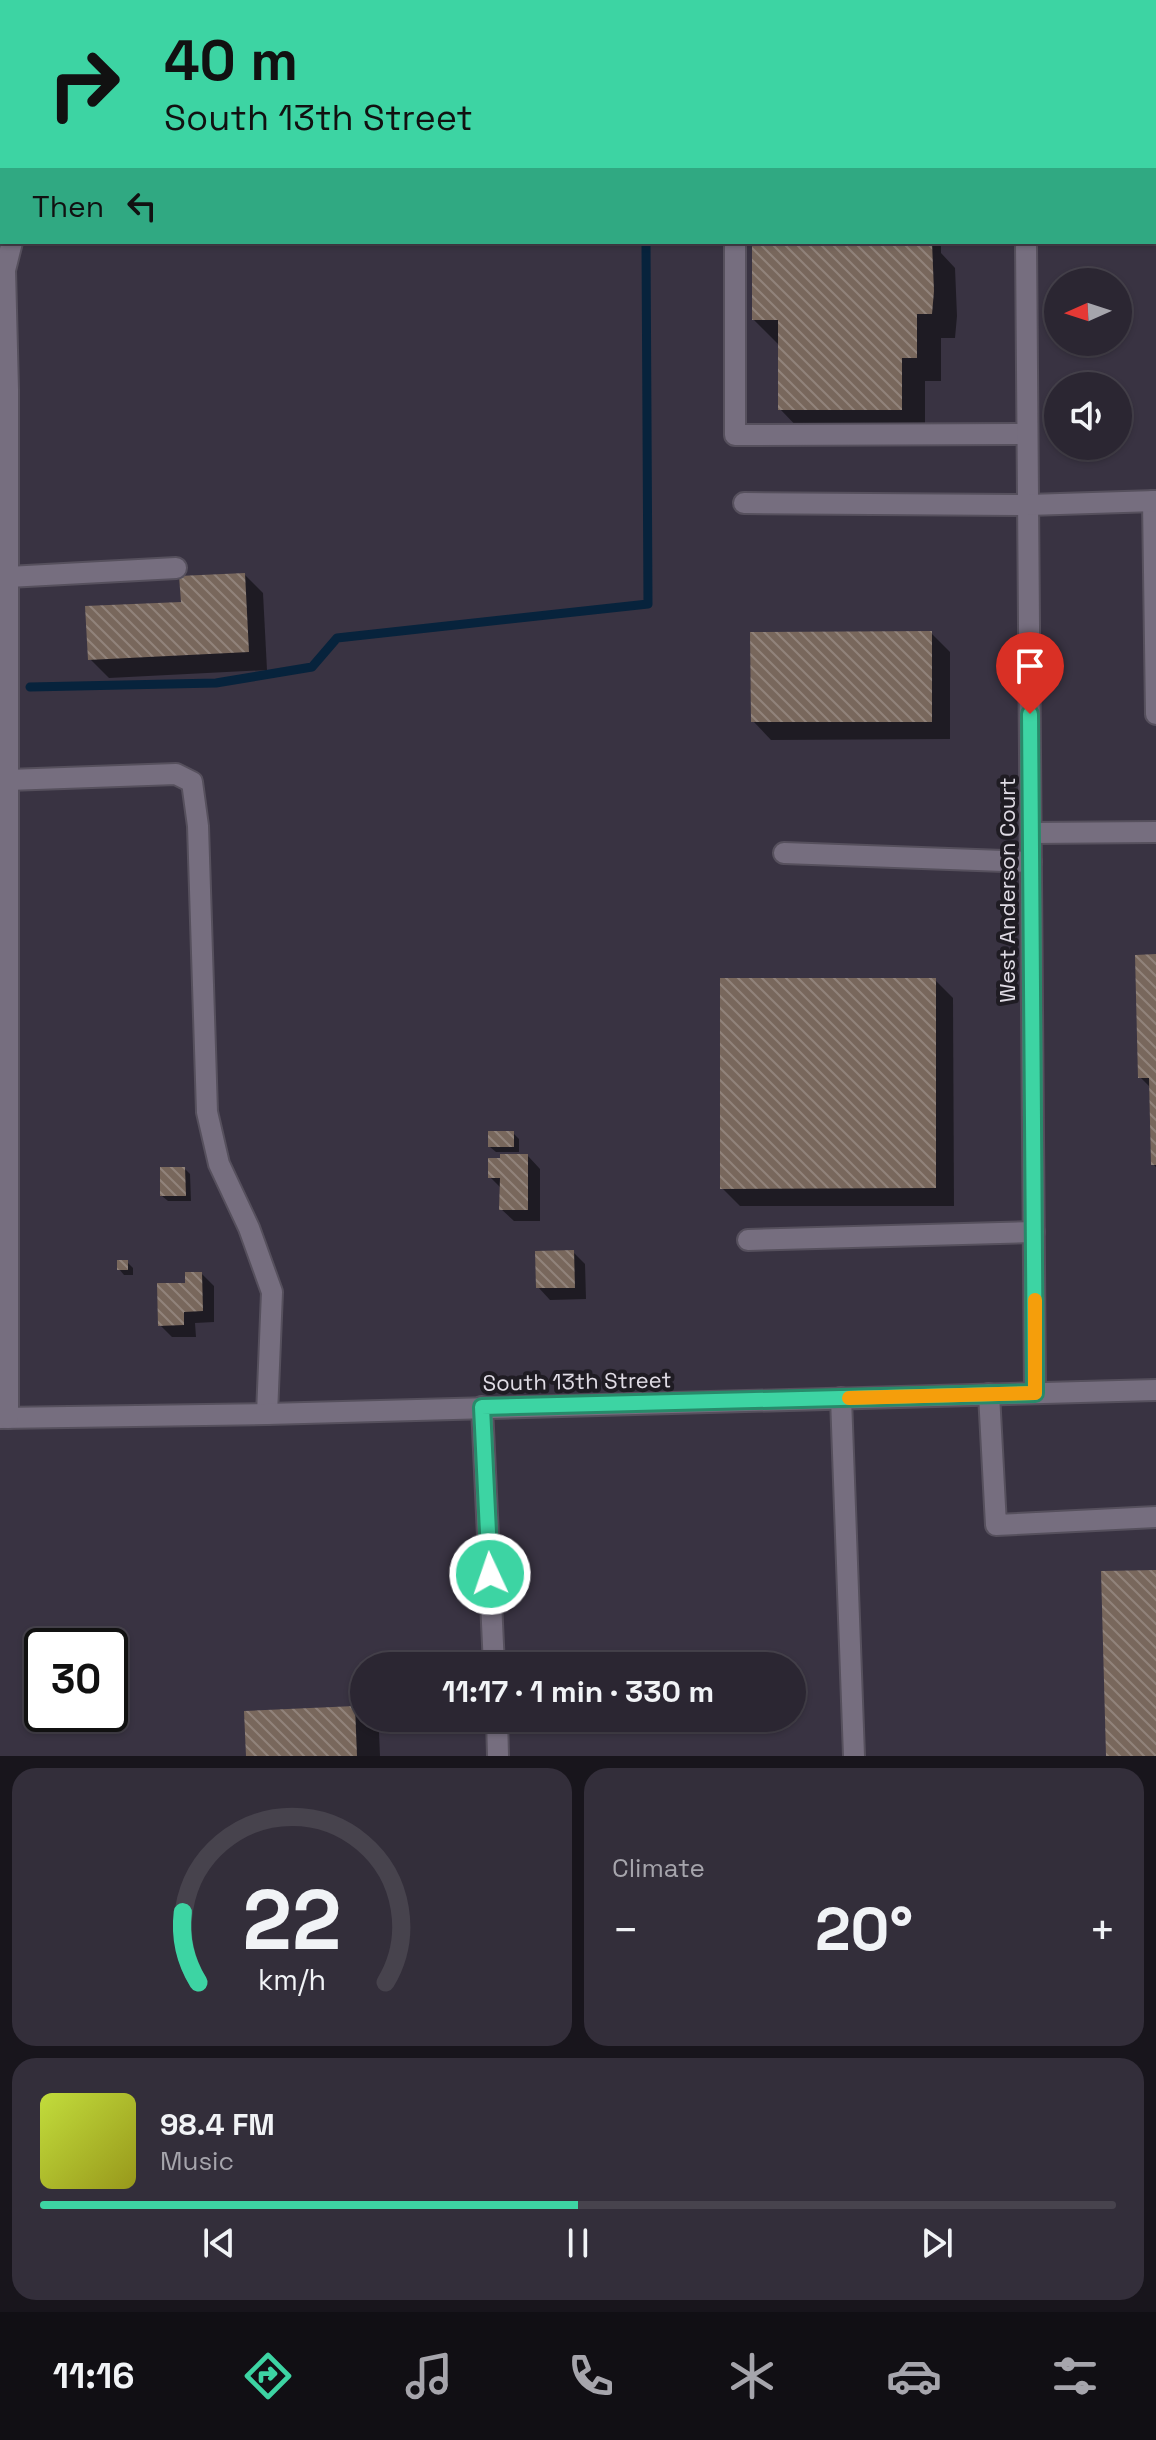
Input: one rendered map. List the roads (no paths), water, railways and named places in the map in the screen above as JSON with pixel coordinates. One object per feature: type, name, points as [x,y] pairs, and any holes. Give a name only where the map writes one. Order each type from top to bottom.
[{"type":"street","points":[[4,1418],[8,780],[5,270],[12,244]]},
{"type":"street","points":[[735,244],[735,435],[1027,434]]},
{"type":"street","name":"West Anderson Court","points":[[1026,244],[1035,1393]]},
{"type":"street","points":[[744,503],[1028,505],[1154,501],[1156,714]]},
{"type":"street","points":[[8,577],[176,568]]},
{"type":"street","points":[[8,780],[176,774],[192,782],[198,826],[207,1112],[219,1164],[249,1228],[272,1292],[267,1414]]},
{"type":"street","points":[[1031,833],[1156,832]]},
{"type":"street","points":[[784,853],[1031,862]]},
{"type":"street","points":[[748,1240],[1034,1232]]},
{"type":"street","name":"South 13th Street","points":[[4,1418],[1156,1390]]},
{"type":"street","points":[[989,1394],[996,1525],[1156,1517]]},
{"type":"street","points":[[841,1398],[854,1756]]},
{"type":"street","points":[[482,1407],[493,1652]]},
{"type":"street","points":[[497,1732],[498,1756]]},
{"type":"waterway","points":[[30,687],[216,683],[312,667],[337,638],[648,604],[646,244]]}]
